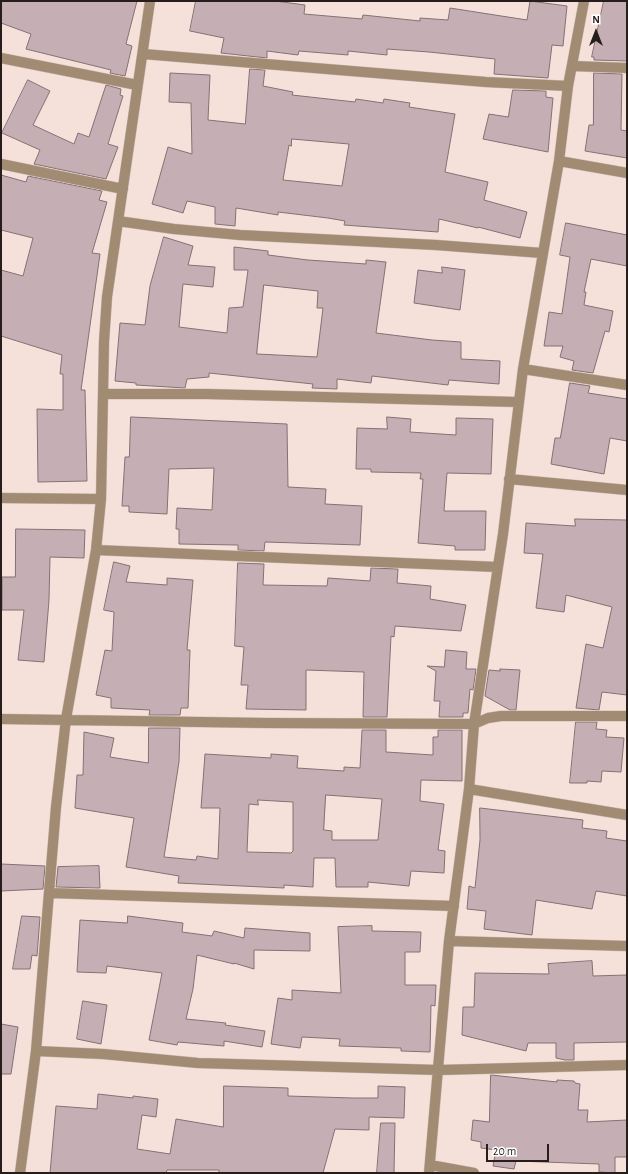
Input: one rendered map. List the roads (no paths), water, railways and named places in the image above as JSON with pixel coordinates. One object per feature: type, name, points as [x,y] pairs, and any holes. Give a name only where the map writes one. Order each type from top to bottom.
[{"type":"street","points":[[20,1173],[36,1050],[56,807],[66,719],[96,550],[101,499],[104,342],[107,297],[150,1]]},
{"type":"street","points":[[474,1173],[430,1169],[448,941],[469,789],[474,724],[503,534],[518,402],[542,253],[559,161],[568,86],[584,1]]},
{"type":"street","points":[[143,54],[486,82],[568,86]]},
{"type":"street","points":[[1,58],[137,85]]},
{"type":"street","points":[[572,66],[627,68]]},
{"type":"street","points":[[559,161],[627,173]]},
{"type":"street","points":[[1,164],[123,188]]},
{"type":"street","points":[[118,221],[240,235],[436,245],[542,253]]},
{"type":"street","points":[[523,369],[627,385]]},
{"type":"street","points":[[104,394],[207,394],[518,402]]},
{"type":"street","points":[[509,479],[627,490]]},
{"type":"street","points":[[1,498],[101,499]]},
{"type":"street","points":[[96,550],[497,566]]},
{"type":"street","points":[[1,719],[474,724],[488,718],[501,716],[627,716]]},
{"type":"street","points":[[469,789],[627,815]]},
{"type":"street","points":[[50,893],[454,906]]},
{"type":"street","points":[[448,941],[627,946]]},
{"type":"street","points":[[36,1050],[103,1054],[198,1063],[439,1070],[627,1065]]}]
